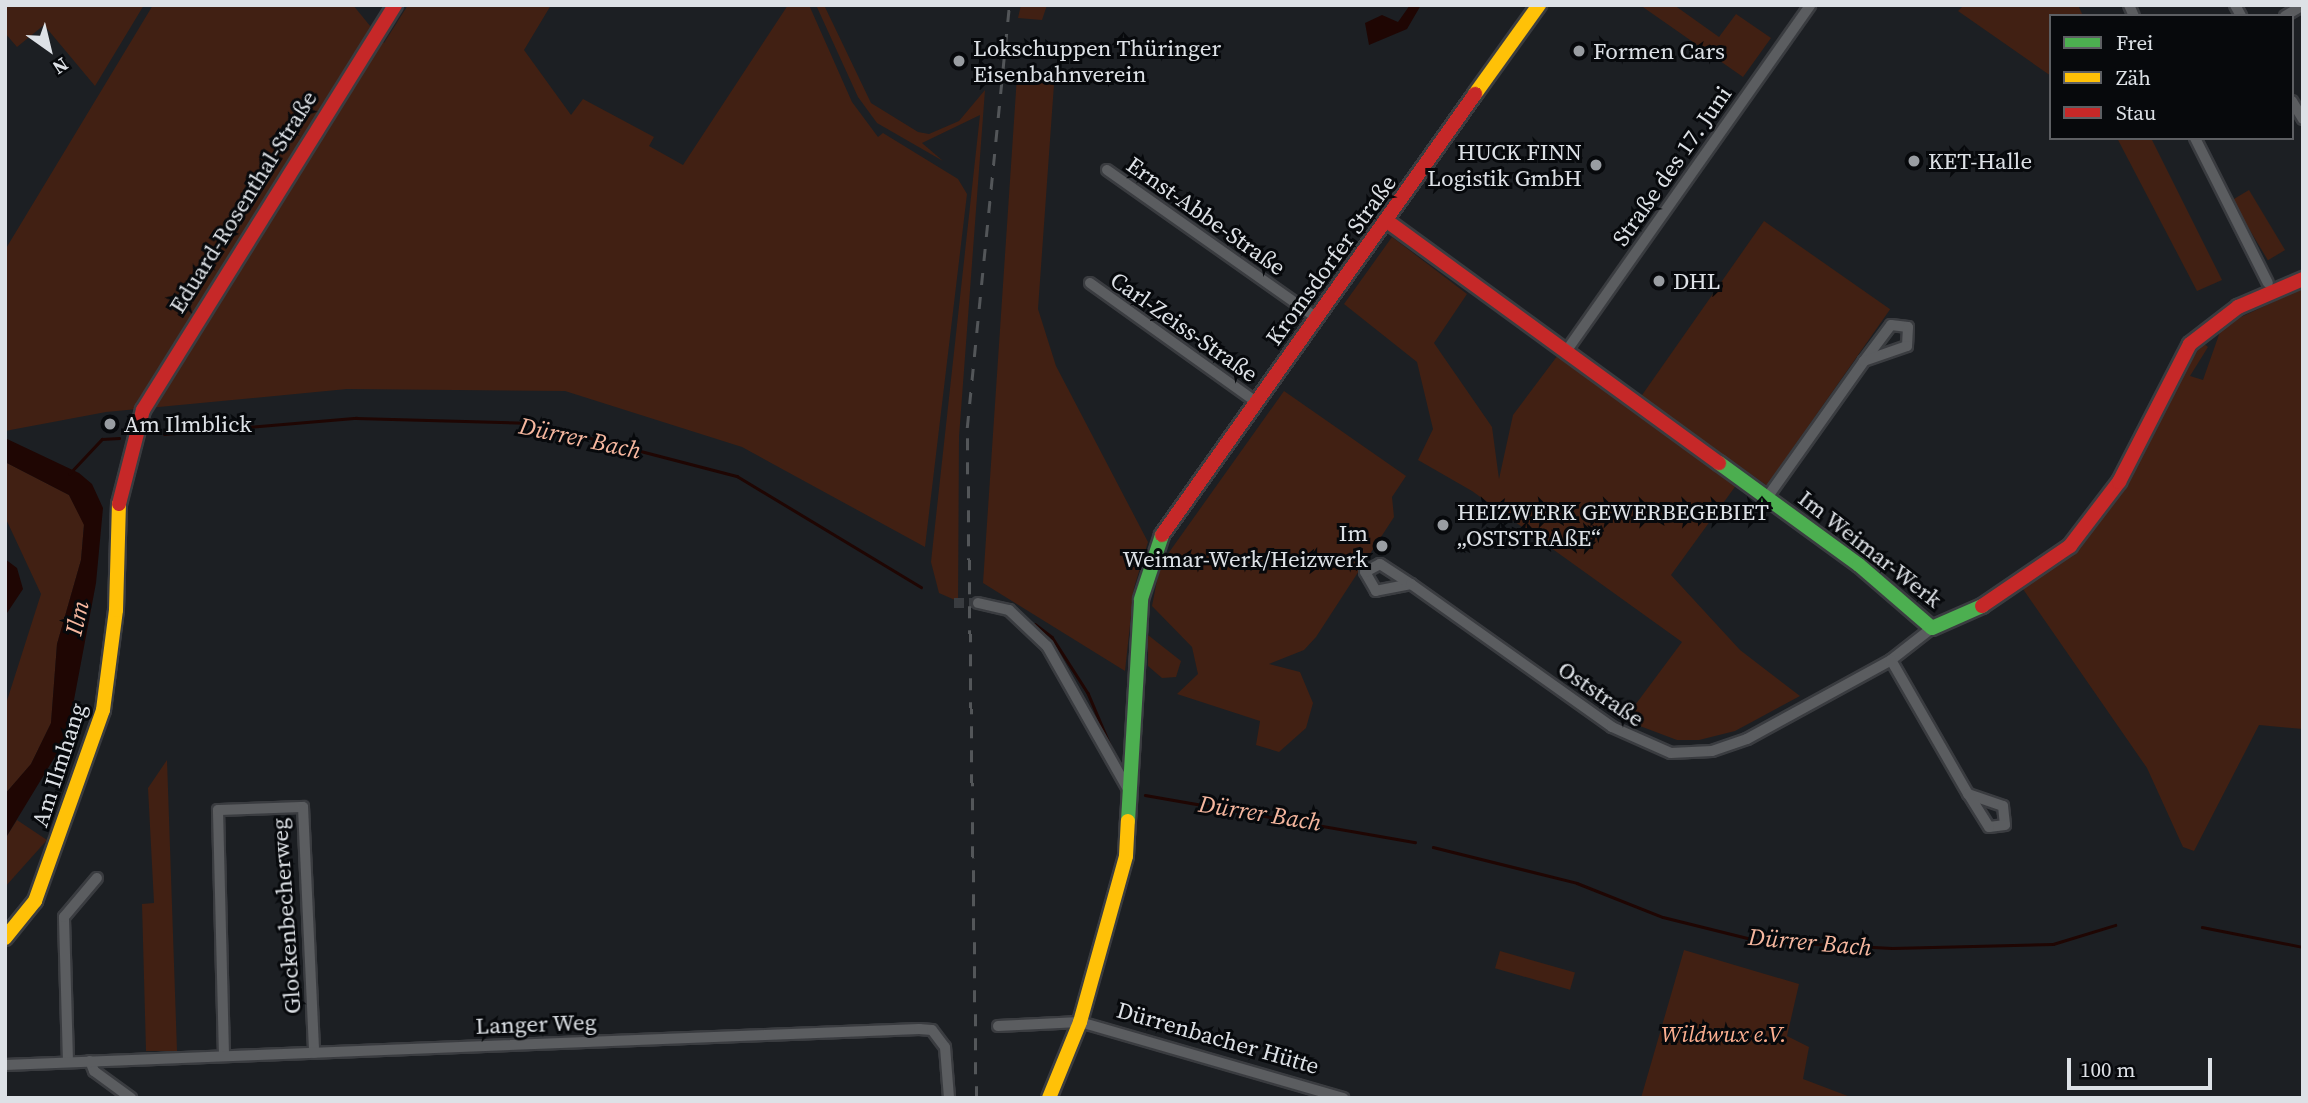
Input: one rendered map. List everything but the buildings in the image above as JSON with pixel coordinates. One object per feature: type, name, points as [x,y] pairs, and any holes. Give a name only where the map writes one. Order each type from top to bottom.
[{"type":"street","name":"Eduard-Rosenthal-Straße","points":[[137,426],[395,5]]},
{"type":"street","name":"Kromsdorfer Straße","points":[[1159,540],[1539,5]]},
{"type":"street","name":"Straße des 17. Juni","points":[[1567,350],[1810,5]]},
{"type":"street","points":[[2196,140],[2268,284]]},
{"type":"street","name":"Ernst-Abbe-Straße","points":[[1107,170],[1317,318]]},
{"type":"street","name":"Im Weimar-Werk","points":[[1387,221],[1859,565],[1932,628],[1948,625],[2028,580],[2070,546],[2119,482],[2190,344],[2238,307],[2303,279]]},
{"type":"street","name":"Carl-Zeiss-Straße","points":[[1090,284],[1256,402]]},
{"type":"street","points":[[1766,499],[1864,361],[1891,325],[1908,327],[1907,346],[1864,361]]},
{"type":"street","name":"Am Ilmhang","points":[[5,937],[35,901],[100,721],[116,610],[119,505],[137,426]]},
{"type":"street","name":"Dürrenbacher Hütte","points":[[1049,1098],[1080,1022],[1126,856],[1141,599],[1159,540]]},
{"type":"street","name":"Oststraße","points":[[1411,584],[1612,727],[1671,753],[1712,751],[1747,739],[1891,660],[1932,628]]},
{"type":"street","points":[[978,603],[1009,610],[1047,646],[1130,793]]},
{"type":"street","points":[[1891,660],[1968,794]]},
{"type":"street","name":"Glockenbecherweg","points":[[224,1056],[218,810],[303,807],[314,1053]]},
{"type":"street","points":[[68,1062],[64,917],[97,878]]},
{"type":"street","name":"Dürrenbacher Hütte","points":[[998,1026],[1080,1022],[1343,1098]]},
{"type":"street","name":"Langer Weg","points":[[5,1065],[932,1030],[945,1047],[949,1098]]},
{"type":"street","points":[[90,1061],[94,1072],[131,1098]]},
{"type":"green space","points":[[5,5],[144,5],[95,86],[44,25],[17,47],[5,33]]},
{"type":"green space","points":[[153,5],[353,5],[384,43],[408,5],[551,5],[524,50],[571,115],[583,99],[654,137],[649,146],[683,165],[788,5],[809,5],[852,102],[878,137],[883,133],[958,179],[967,194],[925,547],[742,447],[565,391],[347,389],[106,412],[5,431],[5,250]]},
{"type":"green space","points":[[816,5],[824,5],[871,103],[918,132],[929,134],[959,121],[985,90],[959,437],[958,609],[955,600],[939,593],[931,562],[980,115],[922,143],[943,161],[877,123],[858,97]]},
{"type":"green space","points":[[1021,5],[1047,5],[1042,20],[1018,18]]},
{"type":"green space","points":[[1640,5],[1674,5],[1719,37],[1736,14],[1771,38],[1743,77]]},
{"type":"green space","points":[[1964,5],[2078,5],[2082,14],[2049,14],[2049,75],[1958,11]]},
{"type":"green space","points":[[1017,76],[1054,84],[1038,309],[1056,366],[1148,542],[1134,588],[1125,671],[983,583]]},
{"type":"green space","points":[[2118,140],[2152,140],[2222,280],[2197,291]]},
{"type":"green space","points":[[2249,190],[2285,250],[2268,260],[2232,200]]},
{"type":"green space","points":[[1764,221],[1890,309],[1767,485],[1641,397]]},
{"type":"green space","points":[[1392,237],[1467,294],[1434,343],[1492,427],[1499,479],[1513,415],[1561,351],[1737,484],[1671,575],[1740,650],[1800,696],[1735,731],[1699,740],[1677,740],[1624,720],[1682,642],[1472,491],[1418,460],[1433,429],[1417,362],[1344,304]]},
{"type":"green space","points":[[2303,288],[2303,729],[2259,725],[2194,851],[2183,847],[2147,768],[2023,589],[2106,512],[2202,342],[2208,347],[2190,376],[2203,380],[2222,326]]},
{"type":"green space","points":[[1284,391],[1406,476],[1392,497],[1394,517],[1316,637],[1304,650],[1269,664],[1300,672],[1313,703],[1306,728],[1279,752],[1256,745],[1260,721],[1177,694],[1198,674],[1192,647],[1152,606],[1160,565]]},
{"type":"green space","points":[[5,462],[69,495],[84,524],[81,560],[57,644],[51,723],[31,764],[5,794],[5,707],[41,594],[5,517]]},
{"type":"green space","points":[[1148,635],[1181,661],[1176,677],[1162,678],[1148,666]]},
{"type":"green space","points":[[167,760],[177,1051],[146,1051],[142,904],[154,903],[148,788]]},
{"type":"green space","points":[[17,820],[47,840],[5,887],[5,839]]},
{"type":"green space","name":"Wildwux e.V.","points":[[1684,950],[1799,984],[1787,1036],[1809,1047],[1803,1079],[1853,1098],[1641,1098]]},
{"type":"green space","points":[[1500,951],[1575,972],[1570,990],[1495,968]]},
{"type":"water","points":[[1410,5],[1421,5],[1407,29],[1369,45],[1365,23],[1382,15],[1398,22]]},
{"type":"water","name":"Ilm","points":[[5,438],[79,473],[92,484],[103,508],[96,583],[67,737],[5,839],[5,794],[31,764],[51,723],[57,644],[81,560],[84,525],[69,495],[5,462]]},
{"type":"water","points":[[5,559],[17,568],[23,589],[5,616]]},
{"type":"waterway","name":"Dürrer Bach","points":[[164,434],[356,418],[533,423],[737,476],[921,587]]},
{"type":"waterway","name":"Dürrer Bach","points":[[69,474],[102,439],[119,438]]},
{"type":"waterway","name":"Dürrer Bach","points":[[1035,624],[1052,637],[1088,693],[1116,759]]},
{"type":"waterway","name":"Dürrer Bach","points":[[1145,795],[1415,842]]},
{"type":"waterway","name":"Dürrer Bach","points":[[1433,847],[1577,883],[1663,917],[1759,941],[1892,948],[2053,944],[2115,925]]},
{"type":"waterway","name":"Dürrer Bach","points":[[2202,927],[2303,947]]},
{"type":"tunnel","points":[[954,603],[978,603]]},
{"type":"railway","points":[[976,1098],[967,428],[1009,5]]},
{"type":"traffic: fast","points":[[1719,463],[1859,565],[1932,628],[1982,606]]},
{"type":"traffic: fast","points":[[1128,821],[1141,599],[1162,535]]},
{"type":"traffic: slow","points":[[1475,94],[1539,5]]},
{"type":"traffic: slow","points":[[5,938],[35,901],[103,710],[116,610],[119,504]]},
{"type":"traffic: slow","points":[[1049,1098],[1080,1022],[1126,856],[1128,821]]},
{"type":"traffic: jam","points":[[119,504],[143,410],[395,5]]},
{"type":"traffic: jam","points":[[1162,535],[1475,94]]},
{"type":"traffic: jam","points":[[1387,221],[1719,463]]},
{"type":"traffic: jam","points":[[1982,606],[2070,546],[2119,482],[2190,344],[2238,307],[2303,279]]},
{"type":"place","name":"Formen Cars","points":[[1579,51]]},
{"type":"place","name":"Lokschuppen Thüringer Eisenbahnverein","points":[[959,61]]},
{"type":"place","name":"KET-Halle","points":[[1914,161]]},
{"type":"place","name":"HUCK FINN Logistik GmbH","points":[[1596,165]]},
{"type":"place","name":"DHL","points":[[1659,281]]},
{"type":"place","name":"Am Ilmblick","points":[[110,424]]},
{"type":"place","name":"HEIZWERK GEWERBEGEBIET „OSTSTRAßE“","points":[[1443,525]]},
{"type":"place","name":"Im Weimar-Werk/Heizwerk","points":[[1382,546]]}]
